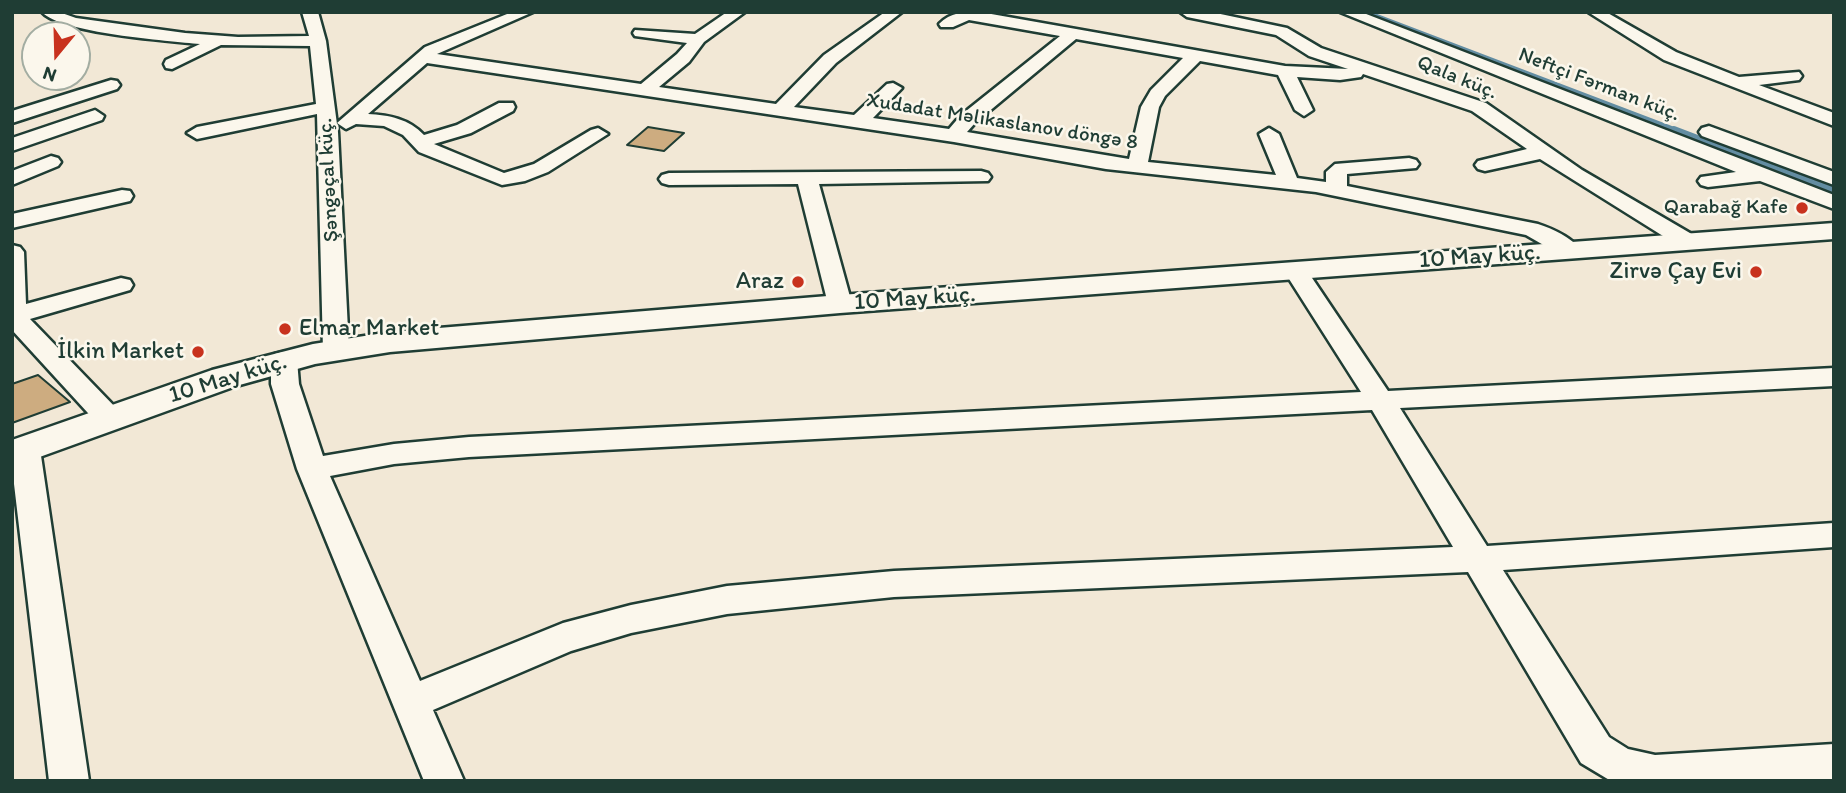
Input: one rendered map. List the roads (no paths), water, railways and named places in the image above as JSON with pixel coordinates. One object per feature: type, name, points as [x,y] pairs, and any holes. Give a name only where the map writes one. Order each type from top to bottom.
[{"type":"main road","name":"10 May küç.","points":[[19,451],[108,417],[284,360],[390,342],[841,304],[1834,231]]},
{"type":"street","points":[[50,12],[57,17],[83,23],[218,42],[261,44],[318,41]]},
{"type":"street","name":"Şəngəçal küç.","points":[[310,12],[318,41],[328,132],[336,350]]},
{"type":"street","points":[[328,132],[355,118],[422,57],[442,45],[526,12]]},
{"type":"street","points":[[645,90],[683,58],[698,39],[738,12]]},
{"type":"street","points":[[780,110],[830,59],[895,12]]},
{"type":"street","name":"Qala küç.","points":[[1187,12],[1281,31],[1305,47],[1479,107],[1542,152],[1687,242]]},
{"type":"street","name":"Neftçi Fərman küç.","points":[[1348,12],[1834,203]]},
{"type":"street","points":[[1390,12],[1599,91]]},
{"type":"street","points":[[1595,12],[1670,56],[1834,120]]},
{"type":"street","points":[[947,24],[961,16],[969,15],[1285,71],[1340,75],[1368,69]]},
{"type":"street","points":[[640,33],[698,39]]},
{"type":"street","points":[[954,136],[968,119],[1072,34]]},
{"type":"street","points":[[172,64],[218,42]]},
{"type":"street","points":[[1137,167],[1150,107],[1157,94],[1195,56]]},
{"type":"street","name":"Xudadat Məlikaslanov döngə 8","points":[[422,57],[954,136],[1137,167],[1336,190],[1530,229],[1543,233],[1569,250]]},
{"type":"street","points":[[1285,71],[1304,110]]},
{"type":"street","points":[[1737,82],[1793,76]]},
{"type":"street","points":[[12,117],[111,85]]},
{"type":"street","points":[[858,122],[893,88]]},
{"type":"street","points":[[1780,99],[1818,93]]},
{"type":"street","points":[[197,133],[326,107]]},
{"type":"street","points":[[421,142],[464,129],[506,107]]},
{"type":"street","points":[[12,145],[95,116]]},
{"type":"street","points":[[355,118],[387,121],[410,131],[439,154],[502,179],[518,177],[541,168],[598,134]]},
{"type":"street","points":[[1690,125],[1834,179]]},
{"type":"street","points":[[1269,134],[1289,183]]},
{"type":"street","points":[[1485,165],[1542,152]]},
{"type":"street","points":[[12,179],[51,162]]},
{"type":"street","points":[[1336,190],[1336,172],[1342,169],[1409,164]]},
{"type":"street","points":[[1708,181],[1763,174]]},
{"type":"street","points":[[669,179],[981,177]]},
{"type":"street","points":[[807,178],[841,304]]},
{"type":"street","points":[[12,221],[122,196]]},
{"type":"street","points":[[12,252],[13,315],[108,417]]},
{"type":"street","points":[[1296,271],[1379,398],[1595,750],[1608,762],[1655,774],[1834,762]]},
{"type":"street","points":[[13,315],[121,285]]},
{"type":"street","points":[[284,360],[285,384],[312,469],[444,781]]},
{"type":"street","points":[[312,469],[394,454],[469,447],[1379,398],[1834,377]]},
{"type":"street","points":[[19,451],[69,781]]},
{"type":"street","points":[[409,703],[563,638],[631,619],[727,600],[894,584],[1477,559],[1834,535]]},
{"type":"waterway","points":[[1366,12],[1679,131]]},
{"type":"waterway","points":[[1674,129],[1834,190]]},
{"type":"place","name":"Qarabağ Kafe","points":[[1802,208]]},
{"type":"place","name":"Zirvə Çay Evi","points":[[1756,272]]},
{"type":"place","name":"Araz","points":[[798,282]]},
{"type":"place","name":"Elmar Market","points":[[285,329]]},
{"type":"place","name":"İlkin Market","points":[[198,352]]}]
